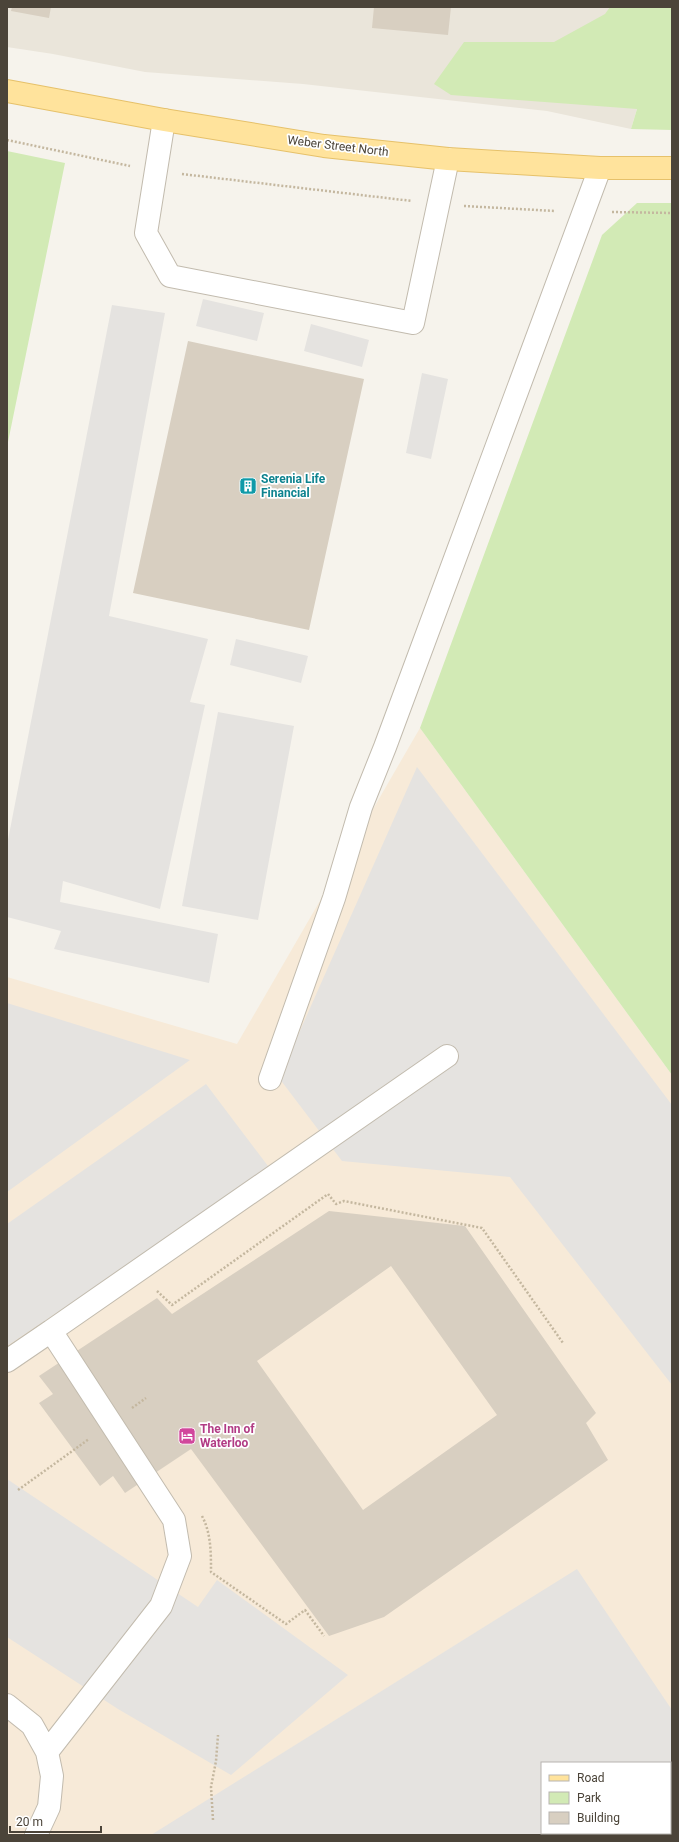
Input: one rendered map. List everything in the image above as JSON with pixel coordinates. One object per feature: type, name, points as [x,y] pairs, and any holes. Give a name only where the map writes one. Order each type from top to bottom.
[{"type":"main road","name":"Weber Street North","points":[[7,91],[164,120],[324,146],[448,159],[600,168],[672,168]]},
{"type":"street","points":[[164,120],[146,233],[170,276],[413,323],[448,159]]},
{"type":"street","points":[[270,1079],[334,898],[361,807],[385,747],[600,168]]},
{"type":"street","points":[[7,1361],[447,1056]]},
{"type":"street","points":[[47,1752],[161,1606],[180,1556],[174,1520],[51,1331]]},
{"type":"street","points":[[7,1705],[32,1725],[47,1752],[52,1776],[49,1807],[36,1835]]},
{"type":"path","points":[[7,140],[156,171],[439,204],[583,213],[672,213]]},
{"type":"path","points":[[150,1294],[157,1290],[172,1305],[328,1194],[336,1204],[344,1201],[482,1228],[563,1343]]},
{"type":"path","points":[[18,1490],[146,1398]]},
{"type":"path","points":[[128,1402],[132,1408]]},
{"type":"path","points":[[199,1511],[205,1522],[211,1546],[210,1572],[286,1624],[305,1610],[324,1636]]},
{"type":"path","points":[[213,1820],[211,1787],[216,1761],[218,1735]]},
{"type":"shaded area","points":[[7,7],[667,7],[631,129],[547,111],[303,84],[145,72],[53,54],[7,47]]},
{"type":"shaded area","points":[[203,299],[264,313],[257,341],[196,326]]},
{"type":"shaded area","points":[[112,305],[165,313],[109,616],[208,639],[190,702],[205,705],[160,909],[63,881],[60,902],[218,934],[209,983],[54,949],[61,931],[7,917],[7,845]]},
{"type":"shaded area","points":[[311,324],[369,340],[362,367],[304,351]]},
{"type":"shaded area","points":[[422,373],[448,379],[431,459],[406,453]]},
{"type":"shaded area","points":[[236,639],[308,656],[301,683],[230,665]]},
{"type":"shaded area","points":[[218,712],[294,726],[258,920],[182,906]]},
{"type":"shaded area","points":[[420,728],[672,1075],[672,1814],[671,1762],[541,1762],[541,1834],[634,1834],[7,1835],[7,977],[237,1044]]},
{"type":"shaded area","points":[[417,767],[672,1105],[672,1385],[510,1177],[342,1161],[279,1078]]},
{"type":"shaded area","points":[[7,1003],[190,1060],[7,1192]]},
{"type":"shaded area","points":[[206,1084],[271,1170],[7,1346],[7,1224]]},
{"type":"shaded area","points":[[7,1479],[198,1607],[217,1580],[348,1675],[231,1775],[118,1709],[7,1637]]},
{"type":"shaded area","points":[[577,1569],[672,1710],[671,1790],[671,1762],[541,1762],[541,1834],[584,1834],[582,1835],[151,1835]]},
{"type":"green space","points":[[610,7],[672,7],[672,130],[631,129],[637,109],[451,95],[434,84],[464,42],[554,42],[605,14]]},
{"type":"green space","points":[[7,151],[65,163],[7,447]]},
{"type":"green space","points":[[637,203],[672,203],[672,1075],[420,728],[602,235]]},
{"type":"building","points":[[12,7],[51,7],[49,18],[11,11]]},
{"type":"building","points":[[374,7],[451,7],[448,35],[372,28]]},
{"type":"building","name":"Serenia Life Financial","points":[[188,341],[364,379],[309,630],[133,593]]},
{"type":"building","name":"The Inn of Waterloo","points":[[329,1211],[465,1226],[596,1413],[586,1423],[608,1460],[384,1617],[329,1636],[191,1449],[125,1493],[113,1476],[100,1486],[39,1403],[53,1394],[39,1376],[157,1298],[172,1314]],"holes":[[[391,1266],[497,1415],[363,1510],[257,1361]]]},
{"type":"place","name":"Serenia Life Financial","points":[[248,486]]},
{"type":"place","name":"The Inn of Waterloo","points":[[187,1436]]}]
